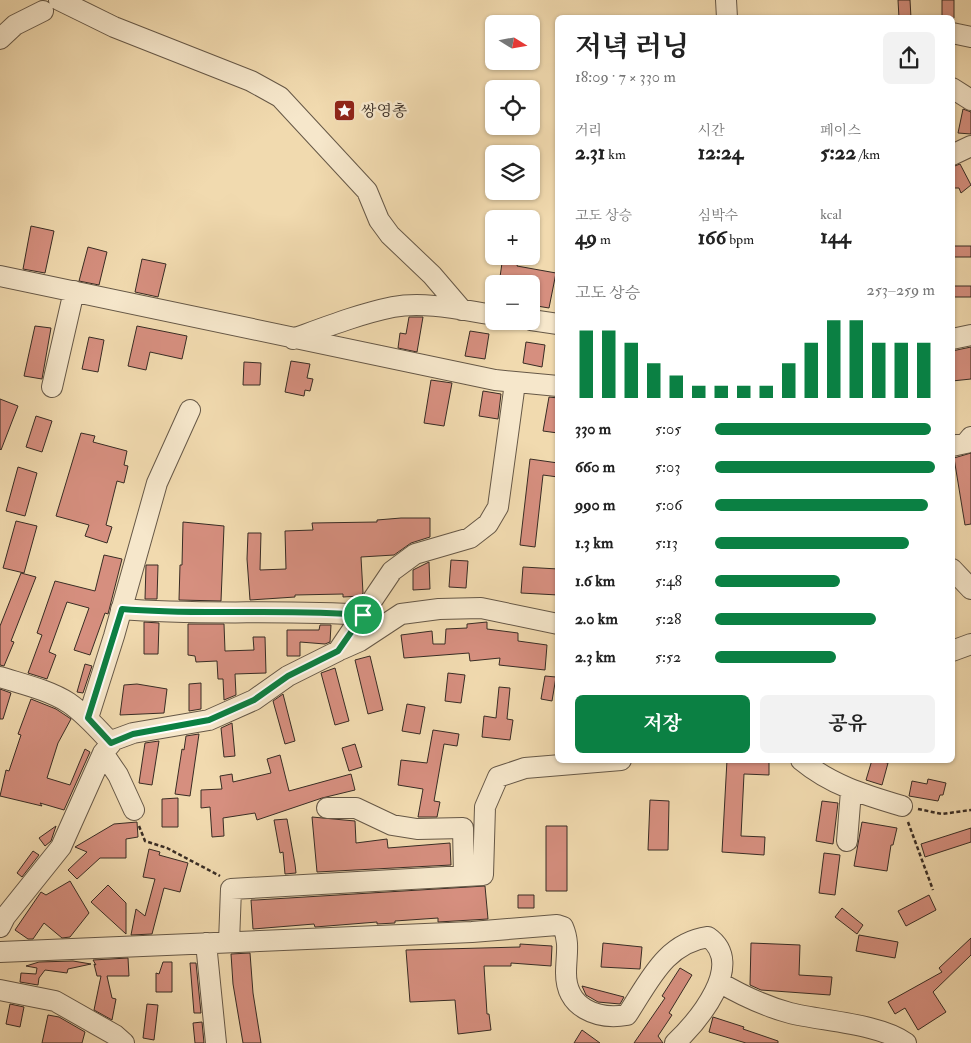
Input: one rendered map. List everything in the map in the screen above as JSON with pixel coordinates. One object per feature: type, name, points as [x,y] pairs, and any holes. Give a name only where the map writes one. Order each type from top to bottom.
[{"type":"street","points":[[60,0],[114,27],[252,82],[280,97],[367,191],[379,220],[390,235],[432,275],[462,310]]},
{"type":"street","points":[[726,0],[726,15]]},
{"type":"street","points":[[0,39],[15,24],[43,11]]},
{"type":"street","points":[[955,34],[971,37]]},
{"type":"street","points":[[955,90],[971,100]]},
{"type":"street","points":[[955,154],[971,146]]},
{"type":"street","points":[[0,276],[293,339],[515,383],[555,386]]},
{"type":"street","points":[[52,387],[74,291]]},
{"type":"street","points":[[293,339],[335,324],[394,307],[422,306],[485,314]]},
{"type":"street","points":[[540,321],[555,324]]},
{"type":"street","points":[[955,339],[971,336]]},
{"type":"street","points":[[338,651],[392,571],[414,554],[470,538],[488,524],[498,507],[515,383]]},
{"type":"street","points":[[88,718],[122,609],[156,483],[190,410]]},
{"type":"street","points":[[955,445],[966,443],[971,437]]},
{"type":"street","points":[[955,572],[971,589]]},
{"type":"street","points":[[0,928],[5,917],[61,847],[107,748],[133,734],[209,720],[254,700],[288,676],[360,642],[402,614],[439,609],[481,608],[555,623]]},
{"type":"street","points":[[122,609],[160,612],[328,612],[363,615]]},
{"type":"street","points":[[955,650],[971,644]]},
{"type":"street","points":[[0,677],[29,686],[67,702],[88,718],[107,748],[134,810]]},
{"type":"street","points":[[229,942],[231,889],[483,875],[485,807],[498,778],[526,768],[585,763]]},
{"type":"street","points":[[805,763],[831,781],[852,791],[902,806]]},
{"type":"street","points":[[847,841],[852,791]]},
{"type":"street","points":[[327,808],[356,808],[392,825],[417,829],[462,828],[464,876]]},
{"type":"street","points":[[0,952],[472,932],[557,925],[563,927],[568,938],[566,975],[572,1000],[586,1011],[617,1017],[627,1015],[662,962],[684,943],[708,937],[716,943],[720,952],[719,982],[704,1012],[675,1043]]},
{"type":"street","points":[[206,942],[216,1043]]},
{"type":"street","points":[[719,982],[764,1005],[790,1013],[875,1030],[906,1043]]},
{"type":"street","points":[[0,990],[55,1001],[124,1043]]},
{"type":"path","points":[[902,806],[942,814],[971,810]]},
{"type":"path","points":[[902,806],[933,890]]},
{"type":"path","points":[[134,810],[145,841],[167,848],[228,879],[231,889]]},
{"type":"building","points":[[898,0],[910,0],[911,15],[899,15]]},
{"type":"building","points":[[942,0],[954,0],[954,15],[942,15]]},
{"type":"building","points":[[963,109],[971,112],[971,134],[958,133]]},
{"type":"building","points":[[960,164],[971,185],[961,193],[959,188],[955,188],[955,166]]},
{"type":"building","points":[[31,226],[54,231],[45,273],[23,269]]},
{"type":"building","points":[[955,246],[971,246],[971,257],[955,257]]},
{"type":"building","points":[[88,247],[107,252],[99,285],[79,281]]},
{"type":"building","points":[[142,259],[166,264],[158,297],[135,292]]},
{"type":"building","points":[[502,265],[517,265],[555,273],[549,308],[540,306],[540,275],[500,275]]},
{"type":"building","points":[[955,286],[971,286],[971,297],[955,297]]},
{"type":"building","points":[[409,317],[423,317],[417,352],[398,348],[400,333],[406,334]]},
{"type":"building","points":[[35,326],[51,328],[42,379],[24,376]]},
{"type":"building","points":[[137,326],[187,336],[182,359],[150,352],[146,370],[128,366]]},
{"type":"building","points":[[470,331],[489,334],[485,359],[465,356]]},
{"type":"building","points":[[89,337],[104,340],[98,372],[82,369]]},
{"type":"building","points":[[526,342],[545,345],[542,367],[523,363]]},
{"type":"building","points":[[971,347],[971,379],[955,381],[955,350]]},
{"type":"building","points":[[291,361],[310,364],[307,378],[313,379],[310,391],[305,390],[304,396],[285,392]]},
{"type":"building","points":[[244,362],[261,363],[260,385],[243,385]]},
{"type":"building","points":[[431,380],[452,383],[444,426],[424,423]]},
{"type":"building","points":[[483,391],[501,394],[498,419],[479,416]]},
{"type":"building","points":[[549,397],[555,398],[555,433],[543,431]]},
{"type":"building","points":[[0,399],[18,406],[1,450],[0,449]]},
{"type":"building","points":[[36,416],[52,421],[42,452],[26,447]]},
{"type":"building","points":[[81,433],[95,436],[93,442],[127,451],[124,465],[128,466],[124,483],[117,481],[106,525],[112,527],[107,543],[85,536],[89,525],[56,516]]},
{"type":"building","points":[[971,453],[971,524],[965,525],[955,458]]},
{"type":"building","points":[[530,459],[555,463],[555,477],[543,475],[535,547],[520,545]]},
{"type":"building","points":[[18,467],[37,473],[25,516],[6,511]]},
{"type":"building","points":[[430,518],[430,537],[411,543],[394,555],[361,557],[363,593],[361,596],[343,597],[343,594],[295,595],[295,597],[250,600],[247,559],[248,533],[261,533],[260,570],[286,569],[285,531],[313,530],[312,523],[377,522],[377,520]]},
{"type":"building","points":[[16,521],[37,526],[24,573],[3,568]]},
{"type":"building","points":[[183,522],[224,526],[221,601],[179,600]]},
{"type":"building","points":[[104,555],[122,559],[108,614],[105,613],[90,655],[74,650],[89,608],[67,602],[49,652],[56,655],[47,679],[28,673],[42,635],[37,633],[55,581],[95,591]]},
{"type":"building","points":[[451,560],[468,561],[466,588],[449,587]]},
{"type":"building","points":[[429,562],[430,589],[413,590],[413,570]]},
{"type":"building","points":[[146,565],[158,565],[157,599],[145,599]]},
{"type":"building","points":[[523,567],[555,569],[555,595],[521,593]]},
{"type":"building","points":[[21,573],[36,577],[11,641],[14,642],[4,666],[0,665],[0,626]]},
{"type":"building","points":[[144,622],[159,623],[158,654],[144,654]]},
{"type":"building","points":[[487,622],[487,629],[518,633],[518,641],[547,645],[545,670],[499,665],[500,658],[470,661],[469,653],[404,658],[401,635],[432,631],[433,644],[445,644],[446,629],[467,628],[467,624]]},
{"type":"building","points":[[188,624],[224,624],[225,651],[254,650],[253,637],[265,637],[266,673],[235,674],[236,695],[224,700],[223,679],[218,679],[217,661],[196,662],[195,656],[188,655]]},
{"type":"building","points":[[320,625],[331,625],[330,642],[325,644],[300,642],[300,656],[287,656],[287,630],[319,630]]},
{"type":"building","points":[[370,656],[383,710],[368,714],[355,660]]},
{"type":"building","points":[[85,664],[92,666],[83,693],[77,692]]},
{"type":"building","points":[[335,668],[349,721],[335,725],[321,673]]},
{"type":"building","points":[[448,673],[465,675],[461,703],[445,701]]},
{"type":"building","points":[[545,676],[555,677],[552,701],[541,699]]},
{"type":"building","points":[[201,683],[201,709],[189,711],[189,684]]},
{"type":"building","points":[[137,684],[167,689],[164,713],[120,715],[124,685]]},
{"type":"building","points":[[499,687],[510,688],[507,719],[513,720],[510,740],[482,737],[484,716],[496,718]]},
{"type":"building","points":[[0,689],[11,693],[3,719],[0,719]]},
{"type":"building","points":[[283,694],[295,741],[285,744],[273,701]]},
{"type":"building","points":[[31,699],[56,709],[71,719],[58,743],[47,778],[70,785],[85,749],[90,752],[64,810],[40,803],[42,806],[0,796],[6,770],[9,771],[21,735],[18,734]]},
{"type":"building","points":[[407,704],[425,707],[420,734],[402,731]]},
{"type":"building","points":[[232,723],[235,756],[224,757],[221,728]]},
{"type":"building","points":[[433,730],[459,734],[457,746],[444,744],[434,801],[440,802],[437,817],[418,817],[423,789],[398,785],[401,760],[427,763]]},
{"type":"building","points":[[199,734],[190,796],[175,794],[182,749],[184,750],[186,736]]},
{"type":"building","points":[[159,741],[152,785],[139,783],[145,743]]},
{"type":"building","points":[[355,744],[362,767],[349,771],[342,748]]},
{"type":"building","points":[[280,755],[289,791],[351,774],[355,790],[322,798],[257,820],[255,813],[223,818],[224,836],[212,837],[210,807],[201,808],[201,790],[222,789],[220,776],[232,774],[233,782],[271,773],[267,759]]},
{"type":"building","points":[[727,763],[769,763],[769,775],[744,774],[741,836],[765,837],[764,855],[722,852]]},
{"type":"building","points":[[871,763],[888,763],[882,785],[866,780]]},
{"type":"building","points":[[928,779],[946,783],[943,795],[940,795],[938,801],[909,796],[912,781],[927,784]]},
{"type":"building","points":[[178,798],[178,827],[162,827],[162,799]]},
{"type":"building","points":[[650,800],[669,801],[668,850],[648,850]]},
{"type":"building","points":[[822,801],[838,803],[833,844],[816,841]]},
{"type":"building","points":[[312,817],[355,821],[356,843],[387,839],[388,848],[450,843],[451,865],[317,872]]},
{"type":"building","points":[[287,819],[296,873],[285,874],[283,852],[280,853],[274,820]]},
{"type":"building","points":[[137,822],[138,837],[126,839],[126,858],[100,858],[77,879],[68,870],[87,852],[75,847],[114,824]]},
{"type":"building","points":[[862,822],[897,828],[893,845],[891,845],[887,871],[854,866]]},
{"type":"building","points":[[56,826],[51,841],[45,846],[39,838]]},
{"type":"building","points":[[546,826],[567,826],[567,891],[546,891]]},
{"type":"building","points":[[971,828],[971,842],[925,857],[921,844]]},
{"type":"building","points":[[149,849],[160,852],[159,855],[188,863],[180,892],[164,888],[152,934],[131,935],[136,909],[145,916],[155,879],[143,877]]},
{"type":"building","points":[[33,851],[39,855],[22,877],[17,873]]},
{"type":"building","points":[[824,853],[840,855],[835,895],[819,893]]},
{"type":"building","points":[[70,881],[89,913],[70,937],[62,938],[44,923],[33,939],[28,939],[15,930],[41,892],[46,895]]},
{"type":"building","points":[[108,885],[126,903],[126,934],[91,902]]},
{"type":"building","points":[[485,886],[488,919],[438,922],[438,918],[395,921],[395,923],[377,924],[377,922],[315,927],[314,924],[253,929],[251,900]]},
{"type":"building","points":[[518,895],[534,895],[534,908],[518,908]]},
{"type":"building","points":[[929,895],[936,910],[906,926],[898,911]]},
{"type":"building","points":[[842,908],[863,925],[857,934],[835,917]]},
{"type":"building","points":[[859,935],[898,942],[895,958],[856,951]]},
{"type":"building","points":[[971,938],[971,955],[933,992],[946,1012],[918,1030],[905,1008],[895,1014],[888,1002],[942,972],[939,968]]},
{"type":"building","points":[[603,943],[642,947],[640,969],[601,967]]},
{"type":"building","points":[[751,943],[800,945],[799,975],[832,977],[830,995],[761,990],[750,985]]},
{"type":"building","points":[[520,944],[552,946],[551,966],[511,963],[511,966],[484,966],[487,1014],[489,1014],[491,1030],[458,1034],[455,1000],[410,1002],[406,950],[520,947]]},
{"type":"building","points":[[250,953],[253,993],[261,1043],[243,1043],[233,984],[231,954]]},
{"type":"building","points":[[128,958],[129,976],[107,976],[112,998],[116,999],[112,1020],[94,1010],[101,976],[97,976],[94,964],[96,965],[93,960]]},
{"type":"building","points":[[73,961],[91,964],[68,969],[67,973],[45,970],[39,978],[38,985],[20,982],[21,973],[36,974],[37,968],[26,966],[39,962]]},
{"type":"building","points":[[163,962],[172,962],[172,992],[156,992],[156,973],[159,974]]},
{"type":"building","points":[[190,963],[196,963],[201,1013],[194,1013]]},
{"type":"building","points":[[680,968],[692,975],[669,1013],[672,1015],[658,1036],[663,1043],[634,1043],[665,998],[662,996]]},
{"type":"building","points":[[582,986],[624,997],[620,1004],[598,1002],[586,995]]},
{"type":"building","points":[[10,1004],[24,1007],[20,1027],[6,1024]]},
{"type":"building","points":[[147,1004],[158,1005],[154,1040],[143,1038]]},
{"type":"building","points":[[48,1015],[59,1017],[85,1032],[82,1043],[42,1043]]},
{"type":"building","points":[[713,1017],[744,1027],[743,1029],[778,1041],[778,1043],[746,1043],[709,1032]]},
{"type":"building","points":[[202,1022],[204,1043],[195,1043],[193,1023]]},
{"type":"building","points":[[582,1030],[600,1043],[574,1043]]},
{"type":"place","name":"쌍영총","points":[[345,110]]},
{"type":"route","points":[[122,609],[160,612],[328,612],[363,615],[338,651],[288,676],[254,700],[209,720],[133,734],[114,740],[111,743],[88,718],[122,609]]}]
